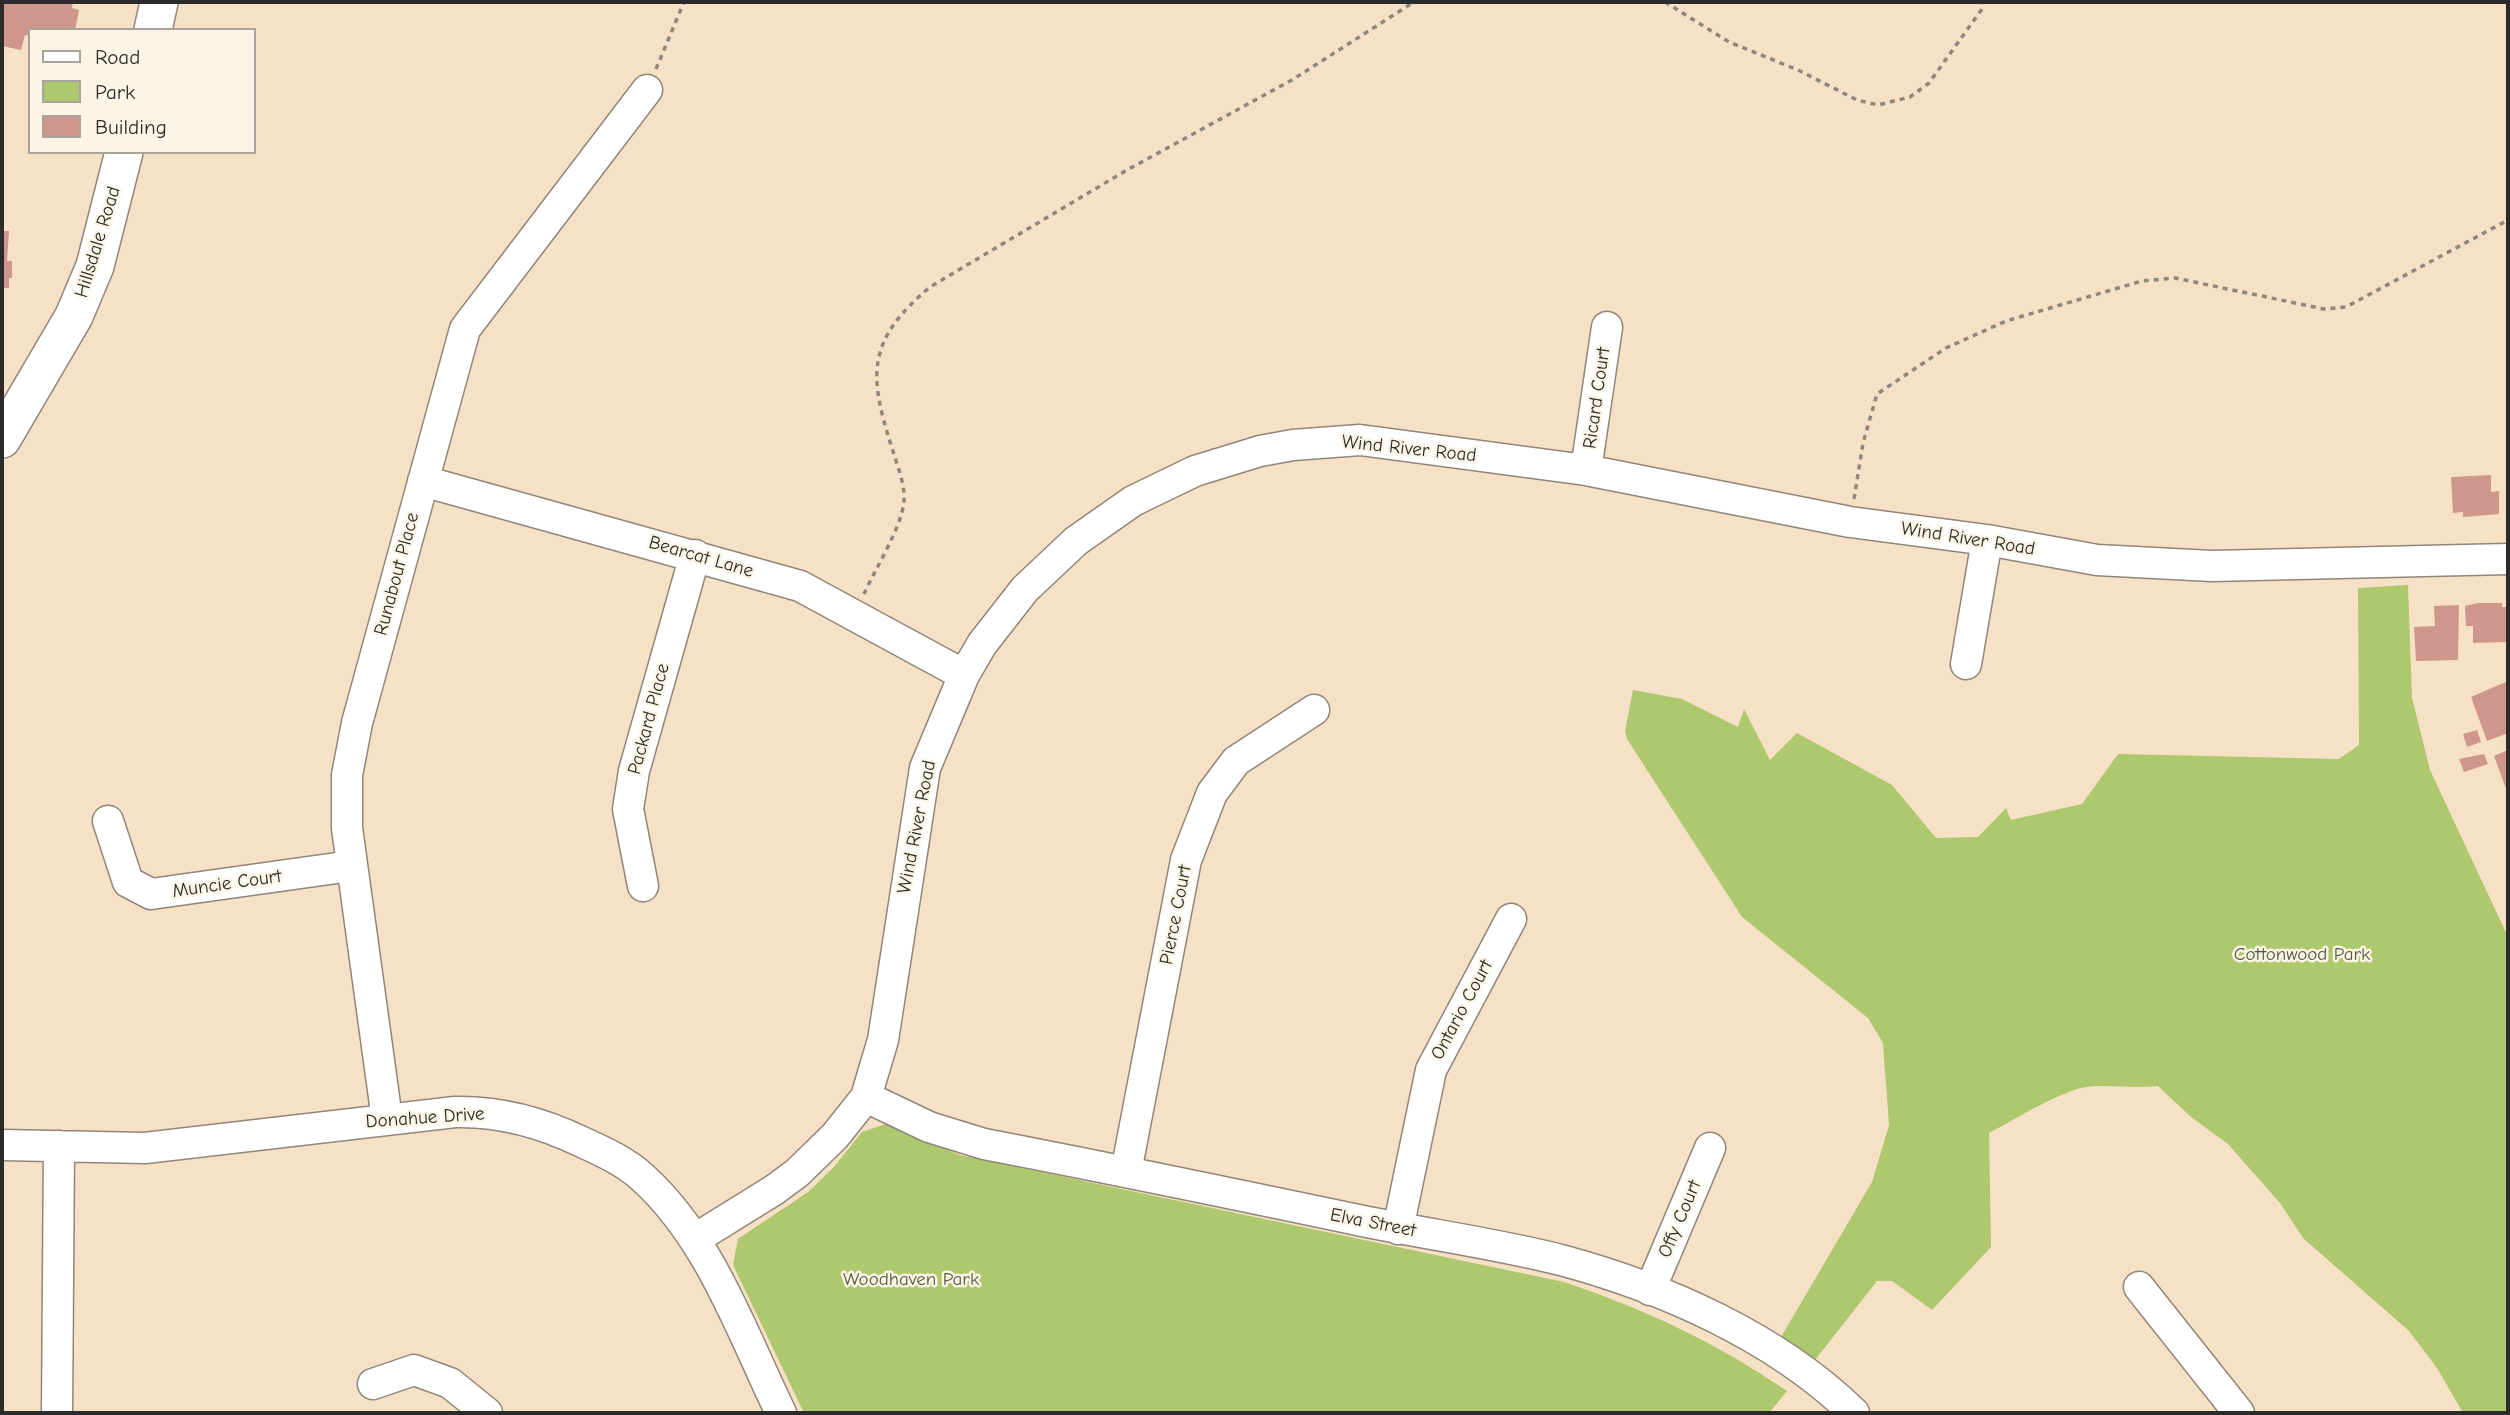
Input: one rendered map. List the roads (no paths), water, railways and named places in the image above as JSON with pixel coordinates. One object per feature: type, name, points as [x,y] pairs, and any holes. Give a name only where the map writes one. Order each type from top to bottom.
[{"type":"main road","points":[[153,28],[159,2]]},
{"type":"main road","name":"Hillsdale Road","points":[[2,439],[74,316],[94,266],[123,154]]},
{"type":"street","name":"Runabout Place","points":[[387,1119],[346,828],[347,775],[356,723],[465,329],[647,90]]},
{"type":"street","name":"Ricard Court","points":[[1586,470],[1607,327]]},
{"type":"street","name":"Wind River Road","points":[[695,1239],[797,1173],[835,1136],[866,1097],[883,1040],[925,768],[964,675],[1017,598],[1076,541],[1143,496],[1227,460],[1293,445],[1360,440],[1586,470],[1850,522],[1987,540],[2097,560],[2212,566],[2508,559]]},
{"type":"street","name":"Bearcat Lane","points":[[423,481],[800,586],[964,675]]},
{"type":"street","points":[[1966,664],[1987,540]]},
{"type":"street","name":"Packard Place","points":[[643,886],[628,809],[634,771],[695,555]]},
{"type":"street","name":"Pierce Court","points":[[1126,1172],[1186,860],[1212,793],[1236,761],[1314,710]]},
{"type":"street","name":"Muncie Court","points":[[108,821],[128,882],[151,894],[351,866]]},
{"type":"street","name":"Ontario Court","points":[[1398,1229],[1430,1070],[1511,919]]},
{"type":"street","name":"Elva Street","points":[[866,1097],[929,1127],[973,1140],[1562,1261],[1650,1290],[1720,1322],[1788,1360],[1854,1413]]},
{"type":"street","name":"Donahue Drive","points":[[2,1144],[145,1148],[387,1119],[482,1111],[550,1126],[640,1175],[664,1199],[695,1239],[782,1413]]},
{"type":"street","points":[[57,1413],[59,1146]]},
{"type":"street","name":"Offy Court","points":[[1650,1290],[1710,1148]]},
{"type":"street","points":[[2139,1287],[2239,1413]]},
{"type":"street","points":[[373,1384],[414,1370],[450,1383],[487,1413]]},
{"type":"park label","name":"Cottonwood Park","points":[[2302,955]]},
{"type":"park label","name":"Woodhaven Park","points":[[911,1280]]}]
